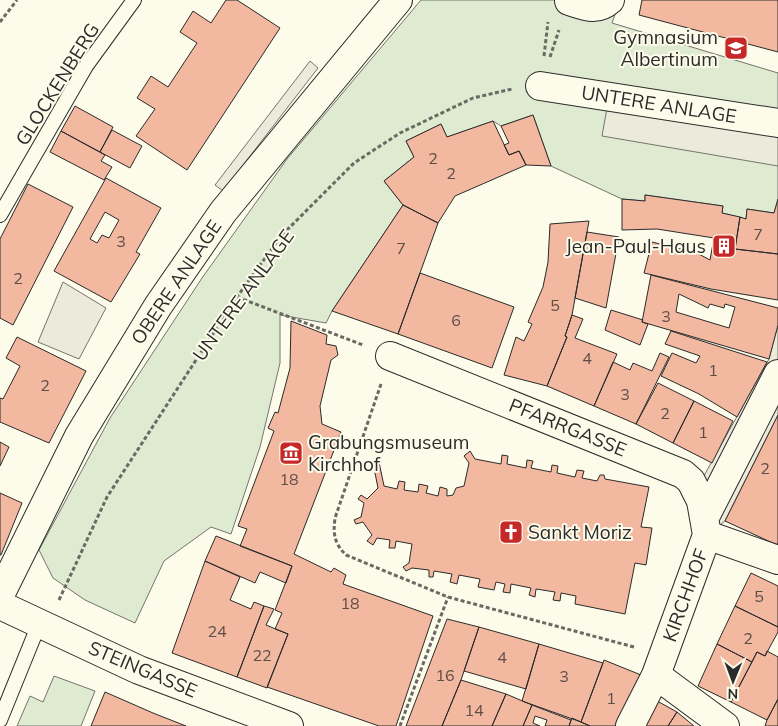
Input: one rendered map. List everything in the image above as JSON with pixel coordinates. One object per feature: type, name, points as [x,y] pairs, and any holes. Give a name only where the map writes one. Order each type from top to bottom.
[{"type":"street","name":"OBERE ANLAGE","points":[[0,595],[78,436],[158,306],[223,212],[398,0]]},
{"type":"street","points":[[570,1],[592,9],[605,5],[610,0]]},
{"type":"street","name":"UNTERE ANLAGE","points":[[540,86],[778,123]]},
{"type":"street","name":"PFARRGASSE","points":[[390,356],[683,474],[696,490],[706,526]]},
{"type":"street","name":"KIRCHHOF","points":[[630,726],[659,665],[706,526],[778,374]]},
{"type":"street","points":[[706,526],[778,560]]},
{"type":"street","name":"STEINGASSE","points":[[0,605],[139,670],[289,726]]},
{"type":"street","points":[[659,665],[725,726]]},
{"type":"lane","name":"GLOCKENBERG","points":[[0,215],[86,66],[134,0]]},
{"type":"lane","points":[[0,720],[39,624]]},
{"type":"path","points":[[0,22],[17,0]]},
{"type":"path","points":[[540,86],[570,1]]},
{"type":"path","points":[[540,86],[548,19]]},
{"type":"path","name":"UNTERE ANLAGE","points":[[58,604],[107,497],[238,297],[281,236],[354,163],[400,133],[473,98],[522,86],[540,86]]},
{"type":"path","points":[[238,297],[390,356],[335,518],[336,545],[346,555],[448,597],[606,639]]},
{"type":"path","points":[[400,726],[448,597]]},
{"type":"green space","points":[[421,0],[620,0],[612,23],[778,73],[778,199],[774,213],[747,209],[746,219],[722,213],[723,206],[645,195],[645,201],[622,199],[551,166],[533,115],[501,126],[493,121],[447,137],[441,124],[406,141],[414,157],[384,181],[403,205],[332,311],[326,323],[280,315],[280,363],[260,447],[231,534],[211,527],[164,561],[135,623],[85,600],[53,578],[39,550],[110,418],[202,278],[287,159]]},
{"type":"green space","points":[[54,676],[95,691],[81,726],[17,726],[30,696],[43,702]]},
{"type":"shaded area","points":[[310,61],[318,68],[223,191],[215,185]]},
{"type":"shaded area","points":[[607,108],[778,136],[778,166],[602,136]]},
{"type":"shaded area","points":[[63,282],[106,308],[79,359],[38,342]]},
{"type":"shaded area","points":[[778,325],[778,415],[725,521],[707,535],[696,490],[769,359]]},
{"type":"building","points":[[226,0],[237,0],[280,28],[187,170],[136,136],[155,109],[137,98],[151,76],[168,87],[197,43],[180,32],[193,11],[211,23]]},
{"type":"building","points":[[642,0],[778,0],[778,52],[639,15]]},
{"type":"building","points":[[75,106],[113,127],[100,152],[61,131]]},
{"type":"building","points":[[533,115],[551,166],[526,165],[519,151],[509,155],[504,145],[509,143],[501,126]]},
{"type":"building","points":[[493,121],[509,155],[519,151],[526,165],[455,196],[438,223],[403,205],[384,181],[414,157],[406,141],[441,124],[447,137]]},
{"type":"building","points":[[112,130],[142,146],[130,168],[100,152]]},
{"type":"building","points":[[61,131],[105,155],[101,161],[112,167],[104,180],[50,152]]},
{"type":"building","points":[[106,178],[161,208],[136,252],[140,254],[111,302],[54,271]],"holes":[[[105,212],[119,220],[109,238],[102,235],[97,243],[90,239]]]},
{"type":"building","points":[[28,184],[73,207],[13,325],[0,318],[0,239]]},
{"type":"building","name":"Jean-Paul-Haus","points":[[645,195],[723,206],[722,213],[740,217],[735,249],[778,254],[778,300],[711,289],[644,273],[652,242],[697,253],[710,260],[714,238],[657,229],[622,230],[622,199],[645,201]]},
{"type":"building","points":[[778,199],[778,254],[735,249],[740,217],[746,219],[747,209],[774,213]]},
{"type":"building","points":[[403,205],[438,223],[398,334],[332,311]]},
{"type":"building","points":[[589,221],[572,315],[565,336],[567,337],[547,386],[504,375],[516,337],[524,341],[532,324],[528,322],[543,287],[548,262],[550,224]]},
{"type":"building","points":[[587,232],[619,237],[606,308],[575,298]]},
{"type":"building","points":[[420,273],[514,307],[492,368],[398,334]]},
{"type":"building","points":[[651,275],[778,308],[778,325],[769,359],[642,322]],"holes":[[[679,294],[708,308],[710,304],[724,308],[725,304],[735,307],[729,328],[676,312]]]},
{"type":"building","points":[[611,310],[643,320],[642,322],[648,324],[640,345],[605,330]]},
{"type":"building","points":[[572,315],[583,319],[575,338],[617,354],[594,406],[547,386],[567,337],[565,336]]},
{"type":"building","points":[[291,321],[327,335],[326,344],[336,346],[338,355],[331,360],[320,406],[322,424],[341,432],[294,554],[331,572],[334,568],[346,575],[343,584],[433,616],[396,726],[379,726],[267,687],[288,634],[275,629],[282,613],[275,610],[292,566],[240,546],[247,529],[238,526],[274,431],[268,428],[275,412],[278,413],[290,368]]},
{"type":"building","points":[[671,331],[767,362],[737,417],[699,394],[661,376],[672,353],[696,363],[700,356],[665,344]]},
{"type":"building","points":[[17,337],[86,371],[49,443],[0,422],[0,398],[3,399],[20,366],[6,358]]},
{"type":"building","points":[[660,353],[669,357],[636,424],[594,406],[613,362],[630,370],[633,363],[652,371]]},
{"type":"building","points":[[658,383],[694,401],[673,443],[636,424]]},
{"type":"building","points":[[694,401],[733,421],[712,463],[673,443]]},
{"type":"building","points":[[778,415],[778,543],[777,545],[725,521]]},
{"type":"building","points":[[0,442],[9,447],[0,466]]},
{"type":"building","name":"Sankt Moriz","points":[[470,451],[475,459],[501,464],[502,455],[508,456],[507,464],[526,468],[527,460],[533,461],[531,468],[551,472],[552,465],[558,466],[557,473],[575,477],[577,470],[584,471],[582,478],[597,481],[600,475],[604,475],[605,479],[649,487],[641,527],[652,528],[646,565],[635,563],[625,614],[575,604],[576,596],[561,593],[560,601],[553,600],[555,592],[536,589],[535,597],[529,595],[531,588],[511,584],[510,593],[503,592],[505,584],[496,582],[494,590],[478,587],[480,579],[459,575],[457,584],[450,582],[452,574],[434,571],[433,577],[429,577],[429,570],[412,568],[406,571],[403,567],[409,563],[412,544],[396,541],[395,548],[389,548],[390,540],[377,538],[373,545],[367,541],[372,535],[363,522],[356,524],[354,520],[361,517],[364,503],[358,499],[361,495],[367,499],[378,488],[373,463],[379,462],[384,486],[397,489],[399,481],[405,482],[404,490],[418,492],[419,484],[428,486],[426,493],[438,496],[440,487],[447,489],[447,496],[453,495],[456,488],[464,486],[469,463],[464,456]]},
{"type":"building","points":[[0,493],[22,503],[1,555],[0,555]]},
{"type":"building","points":[[216,536],[292,566],[286,583],[260,572],[255,583],[205,561]]},
{"type":"building","points":[[205,561],[240,577],[230,600],[251,609],[254,602],[264,606],[237,677],[172,653]]},
{"type":"building","points":[[751,573],[778,586],[778,627],[735,606]]},
{"type":"building","points":[[264,606],[274,609],[266,625],[288,634],[267,688],[237,677]]},
{"type":"building","points":[[735,606],[778,627],[778,632],[765,656],[757,652],[752,662],[717,644]]},
{"type":"building","points":[[447,619],[479,627],[461,680],[442,726],[406,726]]},
{"type":"building","points":[[479,627],[539,644],[526,689],[464,671]]},
{"type":"building","points":[[539,644],[603,663],[581,722],[522,701]]},
{"type":"building","points":[[717,644],[752,662],[731,702],[698,686]]},
{"type":"building","points":[[767,651],[778,657],[778,699],[767,720],[731,702],[757,652],[765,656]]},
{"type":"building","points":[[604,660],[641,675],[621,726],[590,726],[581,722]]},
{"type":"building","points":[[461,680],[506,694],[492,726],[442,726]]},
{"type":"building","points":[[105,692],[153,713],[186,726],[91,726]]},
{"type":"building","points":[[506,694],[532,705],[523,726],[492,726]]},
{"type":"building","points":[[650,697],[677,712],[668,726],[636,726]]},
{"type":"building","points":[[778,699],[778,726],[765,726],[767,720]]},
{"type":"building","points":[[532,705],[571,720],[569,726],[545,726],[547,720],[535,716],[533,723],[540,726],[523,726]]},
{"type":"building","points":[[677,712],[694,726],[668,726]]},
{"type":"building","points":[[572,718],[590,726],[569,726]]},
{"type":"place","name":"Gymnasium Albertinum","points":[[736,48]]},
{"type":"place","name":"Jean-Paul-Haus","points":[[724,246]]},
{"type":"place","name":"Grabungsmuseum Kirchhof","points":[[291,453]]},
{"type":"place","name":"Sankt Moriz","points":[[511,532]]}]
